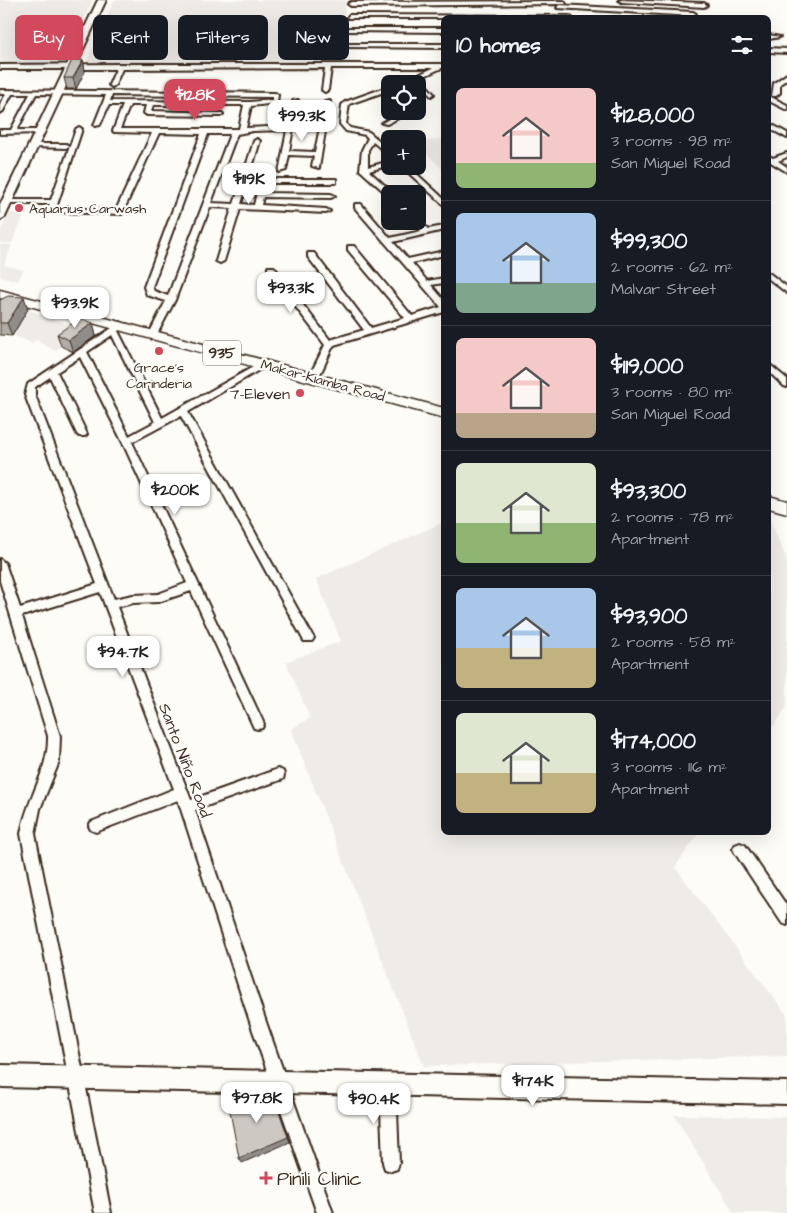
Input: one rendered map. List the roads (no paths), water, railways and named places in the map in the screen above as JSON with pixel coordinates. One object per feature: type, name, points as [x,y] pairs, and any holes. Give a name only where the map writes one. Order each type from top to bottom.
[{"type":"main road","name":"Makar-Kiamba Road","points":[[0,294],[117,328],[153,334],[441,412]]},
{"type":"main road","points":[[771,503],[787,508]]},
{"type":"street","points":[[0,217],[102,0]]},
{"type":"street","points":[[622,0],[664,1],[704,5]]},
{"type":"street","points":[[441,17],[349,17],[351,2],[565,1]]},
{"type":"street","points":[[551,15],[565,1]]},
{"type":"street","points":[[664,1],[666,15]]},
{"type":"street","points":[[455,2],[458,15]]},
{"type":"street","points":[[559,7],[666,15],[693,14]]},
{"type":"street","points":[[349,30],[441,30]]},
{"type":"street","points":[[771,37],[777,37]]},
{"type":"street","points":[[349,56],[441,46]]},
{"type":"street","points":[[771,50],[787,51]]},
{"type":"street","points":[[349,56],[441,66]]},
{"type":"street","points":[[0,67],[328,66],[339,60]]},
{"type":"street","points":[[112,85],[120,66]]},
{"type":"street","points":[[325,90],[328,66]]},
{"type":"street","points":[[424,75],[441,67]]},
{"type":"street","points":[[771,97],[777,93],[777,82],[787,76]]},
{"type":"street","points":[[426,88],[431,94]]},
{"type":"street","points":[[381,91],[345,105],[344,124],[346,128],[370,135],[381,145]]},
{"type":"street","points":[[0,92],[276,95],[275,102],[248,104],[106,103]]},
{"type":"street","points":[[0,111],[10,92]]},
{"type":"street","points":[[13,132],[34,92]]},
{"type":"street","points":[[97,125],[110,94]]},
{"type":"street","points":[[771,97],[784,96]]},
{"type":"street","points":[[771,97],[787,107]]},
{"type":"street","points":[[282,170],[296,101]]},
{"type":"street","points":[[316,166],[328,102]]},
{"type":"street","points":[[127,103],[116,132],[220,114]]},
{"type":"street","points":[[150,103],[147,113],[164,124],[205,132],[291,128]]},
{"type":"street","points":[[216,132],[222,103]]},
{"type":"street","points":[[153,334],[171,300],[248,104]]},
{"type":"street","points":[[385,123],[391,120]]},
{"type":"street","points":[[79,129],[52,208],[54,210],[118,212],[164,124]]},
{"type":"street","points":[[771,126],[787,136]]},
{"type":"street","points":[[0,132],[40,132]]},
{"type":"street","points":[[171,300],[150,293],[148,286],[205,132]]},
{"type":"street","points":[[370,135],[365,150],[364,170],[381,187]]},
{"type":"street","points":[[220,261],[257,141]]},
{"type":"street","points":[[33,146],[66,146]]},
{"type":"street","points":[[286,153],[318,154]]},
{"type":"street","points":[[771,159],[787,154]]},
{"type":"street","points":[[771,159],[787,170]]},
{"type":"street","points":[[364,170],[381,165]]},
{"type":"street","points":[[414,175],[441,200]]},
{"type":"street","points":[[257,207],[265,180],[333,182]]},
{"type":"street","points":[[259,196],[331,196]]},
{"type":"street","points":[[7,202],[54,202]]},
{"type":"street","points":[[208,205],[238,205],[326,211]]},
{"type":"street","points":[[358,206],[441,302]]},
{"type":"street","points":[[388,241],[441,229]]},
{"type":"street","points":[[351,248],[410,319]]},
{"type":"street","points":[[406,262],[441,254]]},
{"type":"street","points":[[312,256],[369,331]]},
{"type":"street","points":[[272,269],[329,345]]},
{"type":"street","points":[[771,277],[787,291]]},
{"type":"street","points":[[426,284],[441,281]]},
{"type":"street","points":[[314,377],[329,345],[369,331],[441,311]]},
{"type":"street","points":[[117,328],[160,423]]},
{"type":"street","name":"Santo Niño Road","points":[[117,328],[31,386],[30,395],[182,792],[324,1213]]},
{"type":"street","points":[[82,352],[127,441],[258,724]]},
{"type":"street","points":[[127,441],[265,364]]},
{"type":"street","points":[[771,369],[787,384]]},
{"type":"street","points":[[52,372],[82,434]]},
{"type":"street","points":[[183,411],[308,638]]},
{"type":"street","points":[[0,563],[54,736],[56,748],[49,776],[32,808],[28,820],[28,834],[103,1213]]},
{"type":"street","points":[[109,604],[133,599],[158,598],[194,585]]},
{"type":"street","points":[[15,614],[102,587]]},
{"type":"street","points":[[187,806],[278,775]]},
{"type":"street","points":[[96,826],[182,792]]},
{"type":"street","points":[[740,849],[787,918]]},
{"type":"street","points":[[0,1076],[787,1092]]},
{"type":"street","points":[[388,1084],[391,1163]]},
{"type":"place","name":"Aquarius Carwash","points":[[19,208]]},
{"type":"place","name":"Grace's Carinderia","points":[[159,351]]},
{"type":"place","name":"7-Eleven","points":[[300,393]]},
{"type":"place","name":"Pinili Clinic","points":[[266,1178]]}]
